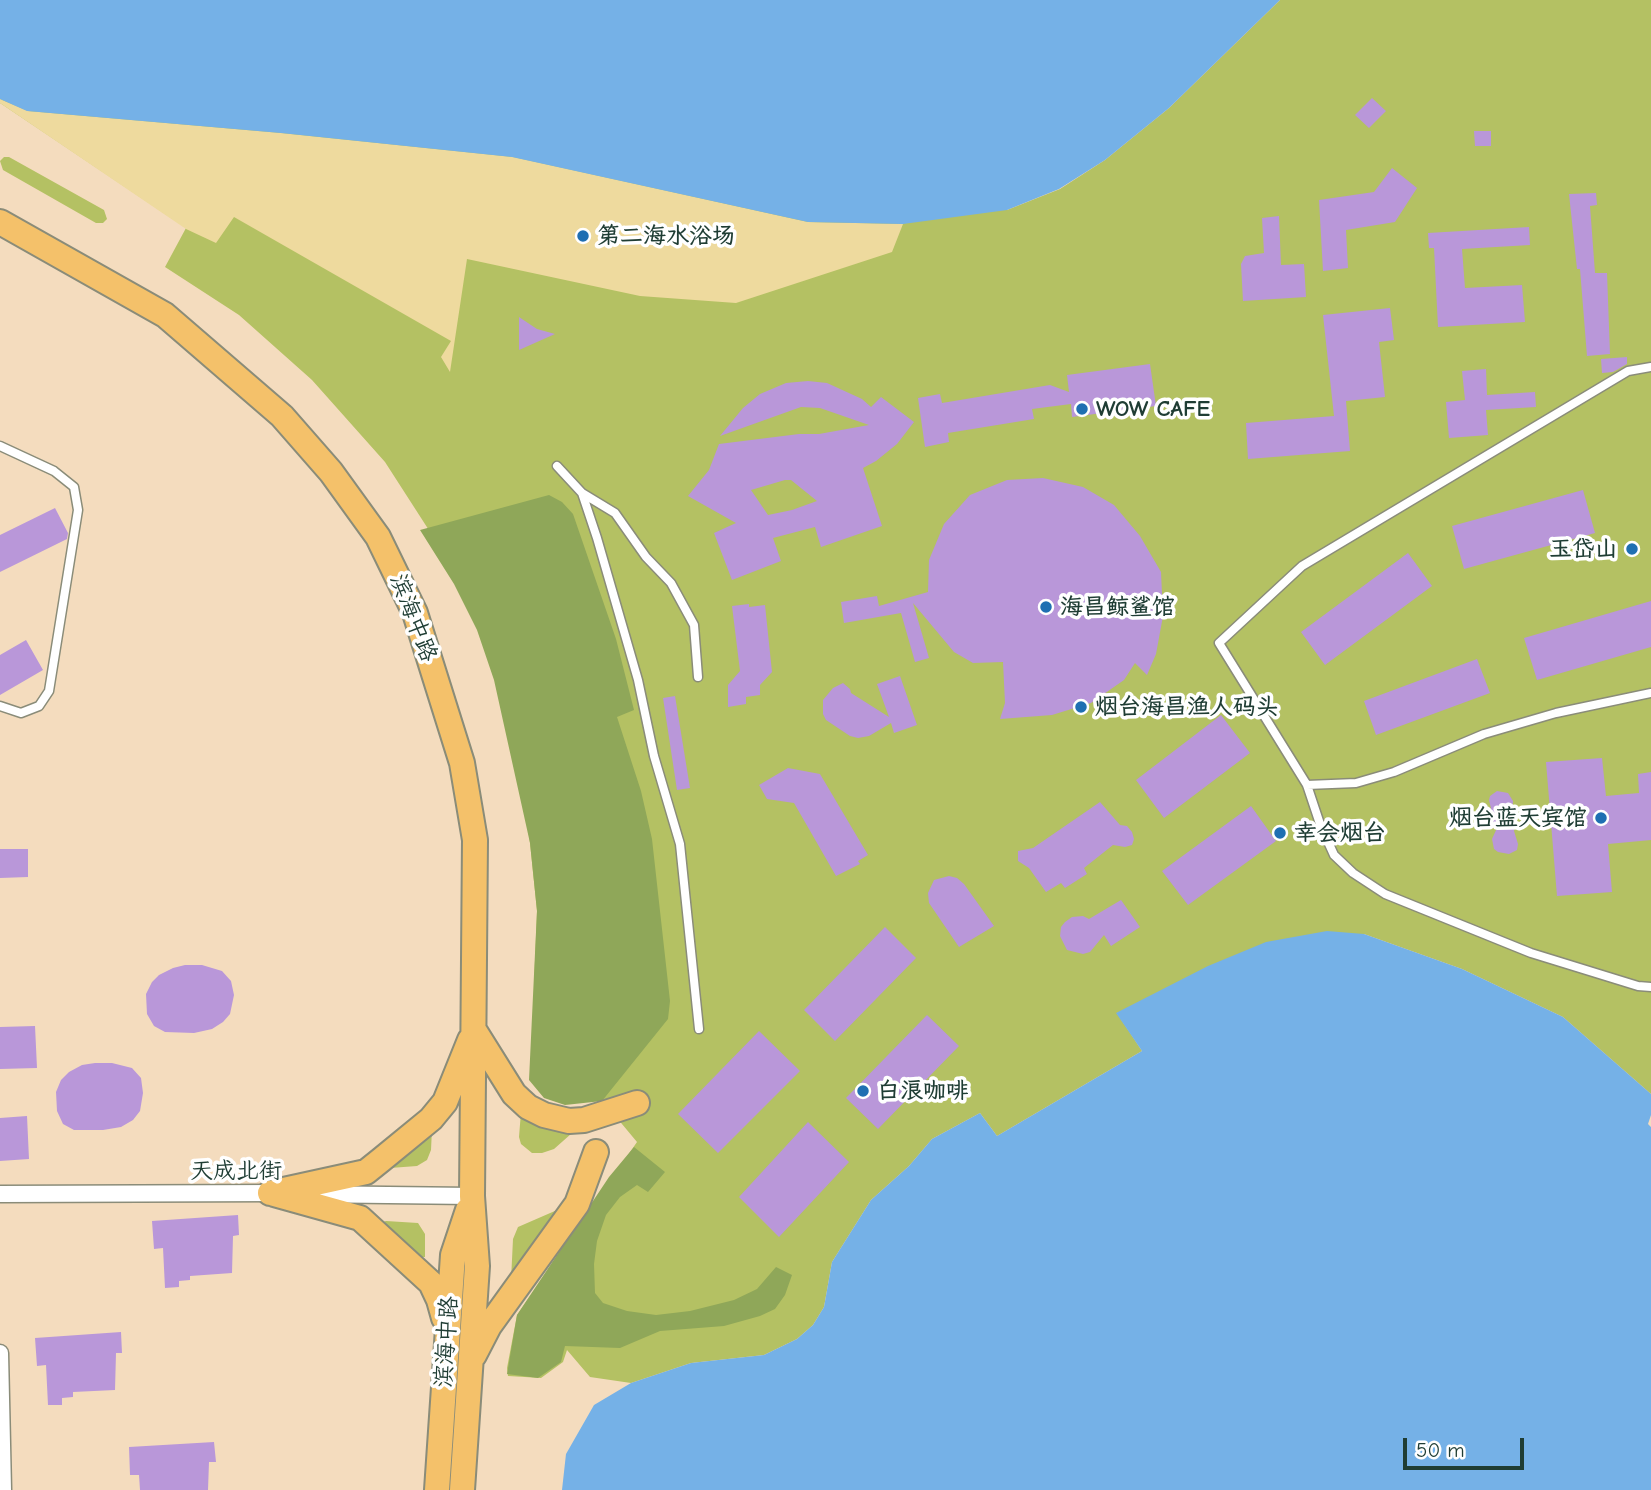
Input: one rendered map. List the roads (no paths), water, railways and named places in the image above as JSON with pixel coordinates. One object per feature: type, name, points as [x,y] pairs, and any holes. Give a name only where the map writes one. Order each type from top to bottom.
[{"type":"main road","name":"滨海中路","points":[[0,222],[166,315],[282,416],[331,472],[378,537],[415,613],[462,762],[475,840],[472,1196],[477,1266],[462,1490]]},
{"type":"main road","points":[[474,1030],[514,1094],[528,1107],[544,1115],[569,1121],[584,1120],[637,1103]]},
{"type":"main road","points":[[270,1193],[366,1172],[431,1119],[445,1102],[474,1030]]},
{"type":"main road","points":[[470,1361],[489,1326],[577,1204],[596,1152]]},
{"type":"main road","points":[[270,1193],[360,1217],[431,1283],[439,1300],[447,1331]]},
{"type":"main road","name":"滨海中路","points":[[437,1490],[453,1255],[472,1196]]},
{"type":"street","name":"天成北街","points":[[0,1194],[270,1193],[472,1196]]},
{"type":"street","points":[[0,1353],[3,1490]]},
{"type":"lane","points":[[1651,367],[1628,371],[1302,566],[1219,643],[1307,785],[1334,855],[1353,873],[1385,894],[1531,953],[1638,986],[1651,987]]},
{"type":"lane","points":[[0,446],[54,471],[74,487],[78,510],[49,691],[39,706],[21,712],[0,706]]},
{"type":"lane","points":[[557,466],[582,493],[615,513],[646,557],[671,583],[694,625],[698,677]]},
{"type":"lane","points":[[582,493],[638,680],[654,756],[680,844],[699,1029]]},
{"type":"lane","points":[[1307,785],[1356,783],[1394,772],[1484,734],[1556,713],[1651,694]]},
{"type":"water","points":[[0,0],[1280,0],[1169,108],[1105,160],[1059,189],[1007,210],[903,224],[808,222],[512,157],[27,111],[0,99]]},
{"type":"water","points":[[1327,931],[1364,934],[1462,969],[1563,1017],[1651,1094],[1648,1124],[1651,1127],[1651,1490],[562,1490],[566,1454],[594,1405],[631,1383],[691,1363],[764,1355],[797,1339],[813,1325],[824,1307],[832,1262],[871,1200],[909,1166],[932,1139],[980,1113],[997,1136],[1142,1051],[1116,1013],[1208,966],[1266,942]]},
{"type":"place","name":"第二海水浴场","points":[[583,236]]},
{"type":"place","name":"WOW CAFE","points":[[1082,409]]},
{"type":"place","name":"玉岱山","points":[[1632,549]]},
{"type":"place","name":"海昌鲸鲨馆","points":[[1046,607]]},
{"type":"place","name":"烟台海昌渔人码头","points":[[1081,707]]},
{"type":"place","name":"烟台蓝天宾馆","points":[[1601,818]]},
{"type":"place","name":"幸会烟台","points":[[1280,833]]},
{"type":"place","name":"白浪咖啡","points":[[863,1091]]}]
